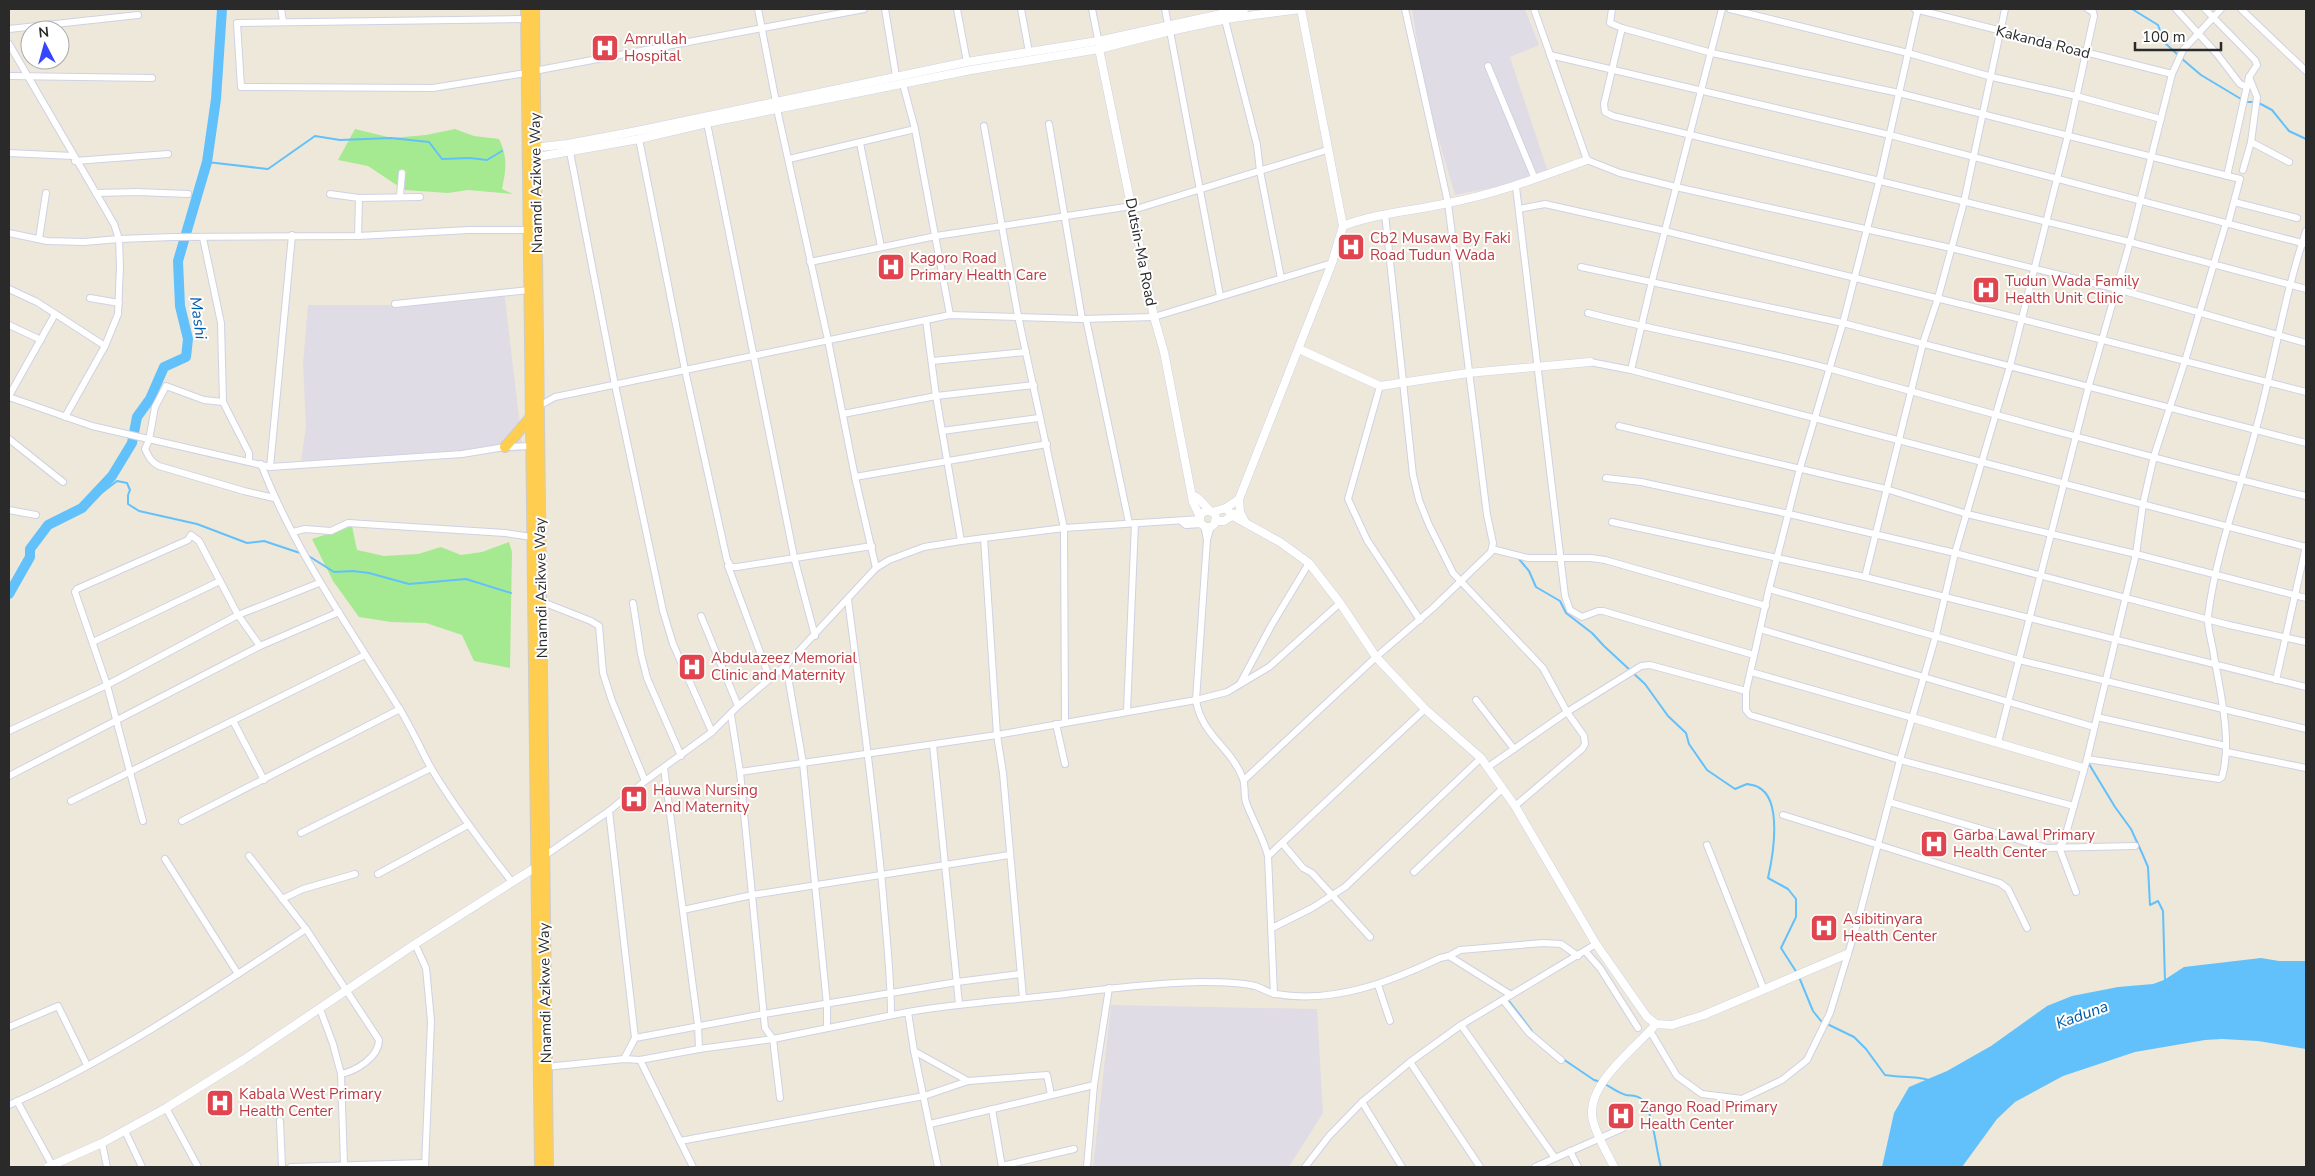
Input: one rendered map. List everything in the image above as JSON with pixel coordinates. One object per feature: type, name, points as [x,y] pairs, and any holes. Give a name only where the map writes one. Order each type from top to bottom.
[{"type":"highway","name":"Nnamdi Azikwe Way","points":[[530,72],[534,9]]},
{"type":"highway","name":"Nnamdi Azikwe Way","points":[[526,14],[530,72],[539,406],[548,1167]]},
{"type":"highway","name":"Nnamdi Azikwe Way","points":[[532,153],[529,290],[540,1167]]},
{"type":"highway","points":[[505,447],[531,417]]},
{"type":"street","points":[[281,9],[284,21]]},
{"type":"street","points":[[758,9],[776,105],[876,568]]},
{"type":"street","points":[[526,14],[357,22],[284,21],[237,23],[240,86],[433,88],[530,72],[864,9]]},
{"type":"street","points":[[885,9],[896,76]]},
{"type":"street","points":[[957,9],[967,62]]},
{"type":"street","points":[[1021,9],[1029,52]]},
{"type":"street","name":"Dutsin-Ma Road","points":[[1092,9],[1154,317],[1164,352],[1194,508],[1205,522]]},
{"type":"street","points":[[1165,9],[1220,296]]},
{"type":"street","points":[[532,153],[776,105],[903,84],[1032,59],[1099,49],[1231,10],[1244,9]]},
{"type":"street","points":[[532,153],[570,152],[639,139],[896,76],[967,62],[1169,28],[1300,9],[1343,226],[1332,263],[1233,516],[1224,521],[1132,523],[1064,528],[961,540],[924,547],[889,560],[876,568],[786,665],[738,706],[712,732],[645,781],[609,811],[543,857]]},
{"type":"street","points":[[1244,780],[1492,552],[1493,543],[1487,514],[1468,373],[1448,203],[1406,9]]},
{"type":"street","points":[[1534,9],[1587,160]]},
{"type":"street","points":[[1612,9],[1610,23],[1712,53],[1899,93],[2240,179],[2154,456],[2143,504],[2136,554],[2106,682],[2074,806],[2064,840],[2059,847]]},
{"type":"street","points":[[1631,370],[1722,9]]},
{"type":"street","points":[[1730,9],[2160,119]]},
{"type":"street","points":[[1917,9],[1867,230],[1843,323],[1800,468],[1769,589],[1746,691],[1746,710],[1750,716],[1900,760],[2074,806]]},
{"type":"street","name":"Kakanda Road","points":[[1917,9],[2172,74]]},
{"type":"street","points":[[1865,577],[1923,343],[1938,298],[1964,202],[1992,77],[2004,9]]},
{"type":"street","points":[[1650,1031],[1677,1076],[1702,1094],[1742,1099],[1782,1080],[1807,1060],[1830,1014],[1936,635],[1955,554],[2010,366],[2068,135],[2086,53],[2094,16],[2093,12],[2088,9]]},
{"type":"street","points":[[2176,9],[2240,84],[2247,87]]},
{"type":"street","points":[[2205,9],[2255,60],[2257,65],[2249,77],[2227,176]]},
{"type":"street","points":[[1998,742],[2088,385],[2130,242],[2172,74],[2183,50],[2212,17],[2222,9]]},
{"type":"street","points":[[2241,9],[2306,71]]},
{"type":"street","points":[[9,29],[138,15]]},
{"type":"street","points":[[1225,20],[1257,145],[1260,171],[1281,278]]},
{"type":"street","points":[[1622,28],[1604,104],[1606,112],[1613,116],[2130,242],[2306,289]]},
{"type":"street","points":[[9,44],[114,224],[119,239],[118,314],[105,346],[65,417]]},
{"type":"street","points":[[1550,55],[1890,135],[2304,243]]},
{"type":"street","points":[[1488,66],[1535,179]]},
{"type":"street","points":[[9,76],[152,78]]},
{"type":"street","points":[[2243,170],[2251,142],[2253,113],[2257,97],[2249,77]]},
{"type":"street","points":[[903,84],[915,129],[950,315]]},
{"type":"street","points":[[707,123],[794,557],[814,636]]},
{"type":"street","points":[[1049,124],[1084,319],[1132,523],[1127,712]]},
{"type":"street","points":[[984,126],[1018,316],[1064,528],[1064,722]]},
{"type":"street","points":[[789,159],[915,129]]},
{"type":"street","points":[[639,139],[685,370],[727,560],[731,567],[872,546]]},
{"type":"street","points":[[2251,142],[2289,162]]},
{"type":"street","points":[[860,143],[880,247]]},
{"type":"street","points":[[810,262],[936,236],[1066,216],[1133,208],[1200,190],[1327,150]]},
{"type":"street","points":[[570,152],[616,385],[667,627],[712,732]]},
{"type":"street","points":[[9,153],[74,158],[168,154]]},
{"type":"street","points":[[1343,226],[1361,219],[1448,203],[1516,187],[1587,160],[1620,173],[1676,187],[1951,248],[2117,289],[2306,343]]},
{"type":"street","points":[[400,196],[402,174]]},
{"type":"street","points":[[1516,187],[1561,558],[1570,610],[1582,618],[1598,611],[1603,611],[1754,655]]},
{"type":"street","points":[[96,193],[188,194]]},
{"type":"street","points":[[39,239],[46,194]]},
{"type":"street","points":[[330,194],[359,198],[420,197]]},
{"type":"street","points":[[358,236],[359,198]]},
{"type":"street","points":[[2234,202],[2297,218]]},
{"type":"street","points":[[1519,210],[1545,204],[1938,298],[2306,392]]},
{"type":"street","points":[[1386,214],[1413,475],[1419,500],[1453,573],[1543,668],[1584,736],[1585,744],[1515,806]]},
{"type":"street","points":[[9,233],[39,239],[84,242],[173,237],[358,236],[469,230],[530,230]]},
{"type":"street","points":[[2087,759],[2218,779],[2222,776],[2227,760],[2222,709],[2208,618],[2228,527],[2256,429],[2277,335],[2306,231]]},
{"type":"street","points":[[270,466],[292,235]]},
{"type":"street","points":[[203,238],[221,323],[222,402],[249,452],[249,462]]},
{"type":"street","points":[[539,406],[554,397],[950,315],[1084,319],[1154,317],[1332,263]]},
{"type":"street","points":[[1581,267],[1843,323],[2306,443]]},
{"type":"street","points":[[9,289],[37,302],[105,346]]},
{"type":"street","points":[[395,304],[529,290]]},
{"type":"street","points":[[90,298],[119,303]]},
{"type":"street","points":[[1588,313],[1641,327],[1830,369],[1912,393],[2306,496]]},
{"type":"street","points":[[55,314],[9,397],[65,417],[146,440],[270,466],[462,454],[505,447],[531,446]]},
{"type":"street","points":[[926,320],[936,396],[961,540]]},
{"type":"street","points":[[9,325],[42,340]]},
{"type":"street","points":[[1299,349],[1380,386],[1403,381],[1468,373],[1590,362],[1631,370],[2306,547],[2276,680]]},
{"type":"street","points":[[932,361],[1026,352]]},
{"type":"street","points":[[843,414],[936,396],[1034,385]]},
{"type":"street","points":[[222,402],[204,400],[166,386],[155,407],[145,449],[153,463],[244,491],[274,498]]},
{"type":"street","points":[[1380,386],[1348,499],[1367,540],[1420,620]]},
{"type":"street","points":[[942,431],[1039,418]]},
{"type":"street","points":[[1619,426],[1886,489],[1967,514],[2136,554],[2306,598]]},
{"type":"street","points":[[9,439],[63,482]]},
{"type":"street","points":[[855,477],[1047,444]]},
{"type":"street","points":[[261,464],[274,498],[319,583],[400,709],[431,768],[468,825],[512,882]]},
{"type":"street","points":[[1606,478],[1640,482],[1789,514],[2306,642]]},
{"type":"street","points":[[1192,495],[1198,498],[1215,515],[1205,522]]},
{"type":"street","points":[[1239,503],[1211,512],[1204,512],[1207,540],[1196,700],[1202,723],[1233,761],[1244,780],[1244,793],[1247,804],[1257,824],[1268,856],[1274,994]]},
{"type":"street","points":[[1239,503],[1246,524]]},
{"type":"street","points":[[1226,508],[1233,516],[1280,542],[1309,563],[1340,603],[1376,657],[1425,709],[1481,758],[1515,806],[1596,944],[1647,1018],[1656,1024],[1672,1025],[1764,990],[1847,954]]},
{"type":"street","points":[[9,510],[36,515]]},
{"type":"street","points":[[1612,522],[1778,556],[2306,687]]},
{"type":"street","points":[[294,535],[305,530],[331,532],[348,523],[505,533],[532,537]]},
{"type":"street","points":[[143,820],[107,685],[76,597],[75,592],[77,589],[188,540],[191,535],[199,541],[238,615],[260,646]]},
{"type":"street","points":[[984,538],[997,735],[1003,773],[1023,998]]},
{"type":"street","points":[[1492,549],[1528,558],[1590,558],[1605,560],[1766,606]]},
{"type":"street","points":[[1240,686],[1271,626],[1309,563]]},
{"type":"street","points":[[728,566],[770,679]]},
{"type":"street","points":[[93,642],[220,581]]},
{"type":"street","points":[[9,731],[107,685],[238,615],[319,583]]},
{"type":"street","points":[[1769,589],[2019,660],[2306,729]]},
{"type":"street","points":[[848,600],[881,874],[891,993],[891,1015]]},
{"type":"street","points":[[540,601],[591,620],[599,626],[604,673],[612,701],[645,781]]},
{"type":"street","points":[[633,603],[647,678],[681,756]]},
{"type":"street","points":[[740,772],[997,735],[1196,700],[1227,692],[1269,667],[1340,603]]},
{"type":"street","points":[[9,776],[260,646],[339,612]]},
{"type":"street","points":[[701,616],[738,706]]},
{"type":"street","points":[[1760,629],[2094,727]]},
{"type":"street","points":[[70,801],[233,722],[364,655]]},
{"type":"street","points":[[1488,767],[1568,712],[1641,666],[1650,664],[1746,691]]},
{"type":"street","points":[[786,665],[804,763],[827,1005],[827,1028]]},
{"type":"street","points":[[1751,672],[2083,768]]},
{"type":"street","points":[[1476,700],[1514,749]]},
{"type":"street","points":[[182,821],[400,709]]},
{"type":"street","points":[[1268,856],[1425,709]]},
{"type":"street","points":[[731,714],[740,772],[765,1028],[773,1039],[780,1098]]},
{"type":"street","points":[[2097,717],[2306,768]]},
{"type":"street","points":[[233,722],[264,780]]},
{"type":"street","points":[[1056,724],[1065,764]]},
{"type":"street","points":[[933,745],[959,1004]]},
{"type":"street","points":[[1272,928],[1332,896],[1481,758]]},
{"type":"street","points":[[301,833],[431,768]]},
{"type":"street","points":[[664,768],[698,1025],[699,1049]]},
{"type":"street","points":[[1414,872],[1503,788]]},
{"type":"street","points":[[1889,802],[2046,848],[2136,846]]},
{"type":"street","points":[[609,811],[635,1038],[624,1059]]},
{"type":"street","points":[[1783,815],[2000,883],[2008,889],[2027,928]]},
{"type":"street","points":[[378,874],[468,825]]},
{"type":"street","points":[[1282,843],[1370,937]]},
{"type":"street","points":[[1707,845],[1764,990]]},
{"type":"street","points":[[2059,847],[2076,892]]},
{"type":"street","points":[[683,910],[752,895],[1009,855]]},
{"type":"street","points":[[249,856],[306,929],[376,1034],[379,1046],[364,1063],[351,1072],[341,1074]]},
{"type":"street","points":[[165,860],[238,974]]},
{"type":"street","points":[[17,1101],[50,1166],[102,1143],[166,1108],[348,991],[415,944],[536,867]]},
{"type":"street","points":[[282,899],[303,889],[355,874]]},
{"type":"street","points":[[9,1105],[87,1065],[164,1020],[306,929]]},
{"type":"street","points":[[546,1067],[624,1059],[640,1060],[699,1049],[773,1039],[891,1015],[959,1004],[1109,988],[1213,982],[1242,983],[1257,986],[1274,994],[1304,997],[1329,994],[1378,984],[1460,950],[1543,943],[1561,944],[1578,956]]},
{"type":"street","points":[[290,1167],[425,1165],[431,1021],[426,968],[415,944]]},
{"type":"street","points":[[1308,1166],[1362,1102],[1410,1062],[1461,1025],[1596,944]]},
{"type":"street","points":[[1585,952],[1600,968],[1638,1028]]},
{"type":"street","points":[[1449,956],[1511,995]]},
{"type":"street","points":[[635,1038],[764,1014],[957,982],[1020,974]]},
{"type":"street","points":[[1378,984],[1390,1021]]},
{"type":"street","points":[[1087,1167],[1094,1085],[1109,988]]},
{"type":"street","points":[[1503,1000],[1529,1033],[1561,1060]]},
{"type":"street","points":[[9,1027],[58,1006],[87,1065]]},
{"type":"street","points":[[320,1009],[333,1044],[341,1074],[344,1165]]},
{"type":"street","points":[[908,1012],[938,1167]]},
{"type":"street","points":[[1614,1167],[1592,1120],[1591,1106],[1600,1085],[1656,1024]]},
{"type":"street","points":[[1461,1025],[1555,1158]]},
{"type":"street","points":[[914,1050],[968,1081]]},
{"type":"street","points":[[640,1060],[693,1167]]},
{"type":"street","points":[[1410,1062],[1480,1167]]},
{"type":"street","points":[[680,1141],[924,1096],[968,1081],[1047,1075],[1051,1095]]},
{"type":"street","points":[[930,1124],[1094,1085]]},
{"type":"street","points":[[1362,1102],[1402,1167]]},
{"type":"street","points":[[166,1108],[198,1167]]},
{"type":"street","points":[[992,1109],[1002,1167],[1074,1148]]},
{"type":"street","points":[[280,1121],[282,1167]]},
{"type":"street","points":[[1538,1167],[1623,1128]]},
{"type":"street","points":[[125,1131],[142,1167]]},
{"type":"street","points":[[102,1143],[107,1167]]},
{"type":"street","points":[[1570,1151],[1578,1167]]},
{"type":"shaded area","points":[[1412,9],[1525,9],[1539,45],[1510,57],[1548,172],[1506,185],[1455,195],[1426,97]]},
{"type":"shaded area","points":[[504,290],[523,451],[301,462],[306,426],[303,365],[308,305],[390,305]]},
{"type":"shaded area","points":[[1111,1005],[1317,1009],[1323,1113],[1289,1167],[1093,1167]]},
{"type":"green space","points":[[355,129],[392,138],[426,135],[455,129],[474,136],[499,139],[504,152],[505,164],[502,189],[513,194],[468,190],[448,193],[404,190],[368,166],[338,160]]},
{"type":"green space","points":[[352,526],[357,550],[384,556],[418,554],[441,547],[461,555],[482,552],[509,542],[512,552],[510,668],[474,661],[462,635],[426,623],[391,622],[359,617],[333,581],[312,539]]},
{"type":"water","name":"Kaduna","points":[[2261,958],[2279,961],[2306,961],[2306,1049],[2258,1041],[2222,1039],[2205,1040],[2135,1052],[2063,1076],[2015,1102],[1997,1119],[1962,1167],[1882,1167],[1894,1113],[1909,1087],[1947,1071],[1991,1046],[2047,1006],[2072,996],[2118,987],[2153,984],[2164,980],[2184,967]]},
{"type":"waterway","name":"Mashi","points":[[9,594],[30,557],[30,549],[48,525],[82,508],[112,476],[132,443],[137,417],[150,399],[164,367],[186,357],[188,339],[180,306],[178,261],[207,162],[216,99],[222,9]]},
{"type":"waterway","points":[[2132,9],[2158,25],[2164,42],[2178,55]]},
{"type":"waterway","points":[[2181,58],[2201,75],[2241,99]]},
{"type":"waterway","points":[[2245,102],[2257,102],[2272,110],[2289,131],[2306,139]]},
{"type":"waterway","points":[[207,162],[268,169],[315,136],[340,140],[391,138],[429,142],[442,159],[470,158],[487,160],[502,151]]},
{"type":"waterway","points":[[82,508],[117,481],[127,483],[130,490],[128,504],[139,511],[197,524],[247,543],[264,541],[303,554]]},
{"type":"waterway","points":[[307,555],[334,572],[353,571],[369,573],[409,584],[466,579],[511,593]]},
{"type":"waterway","points":[[1519,559],[1529,571],[1536,587],[1560,601],[1566,613],[1592,633],[1645,684],[1668,716],[1686,733],[1689,744],[1707,770],[1735,789],[1747,784],[1757,786],[1766,793],[1771,803],[1774,829],[1774,843],[1768,878],[1788,889],[1796,899],[1796,917],[1781,948],[1797,973]]},
{"type":"waterway","points":[[2089,764],[2131,829],[2148,867],[2150,905],[2158,901],[2163,911],[2165,982]]},
{"type":"waterway","points":[[1799,977],[1813,1011],[1821,1021],[1854,1037],[1866,1049],[1885,1075],[1929,1080]]},
{"type":"waterway","points":[[1509,1001],[1532,1031]]},
{"type":"waterway","points":[[1563,1059],[1594,1080],[1601,1082]]},
{"type":"waterway","points":[[1605,1084],[1623,1094],[1638,1097],[1644,1103],[1651,1119],[1661,1167]]},
{"type":"place","name":"Amrullah Hospital","points":[[605,48]]},
{"type":"place","name":"Cb2 Musawa By Faki Road Tudun Wada","points":[[1351,247]]},
{"type":"place","name":"Kagoro Road Primary Health Care","points":[[891,267]]},
{"type":"place","name":"Tudun Wada Family Health Unit Clinic","points":[[1986,290]]},
{"type":"place","name":"Abdulazeez Memorial Clinic and Maternity","points":[[692,667]]},
{"type":"place","name":"Hauwa Nursing And Maternity","points":[[634,799]]},
{"type":"place","name":"Garba Lawal Primary Health Center","points":[[1934,844]]},
{"type":"place","name":"Asibitinyara Health Center","points":[[1824,928]]},
{"type":"place","name":"Kabala West Primary Health Center","points":[[220,1103]]},
{"type":"place","name":"Zango Road Primary Health Center","points":[[1621,1116]]}]
